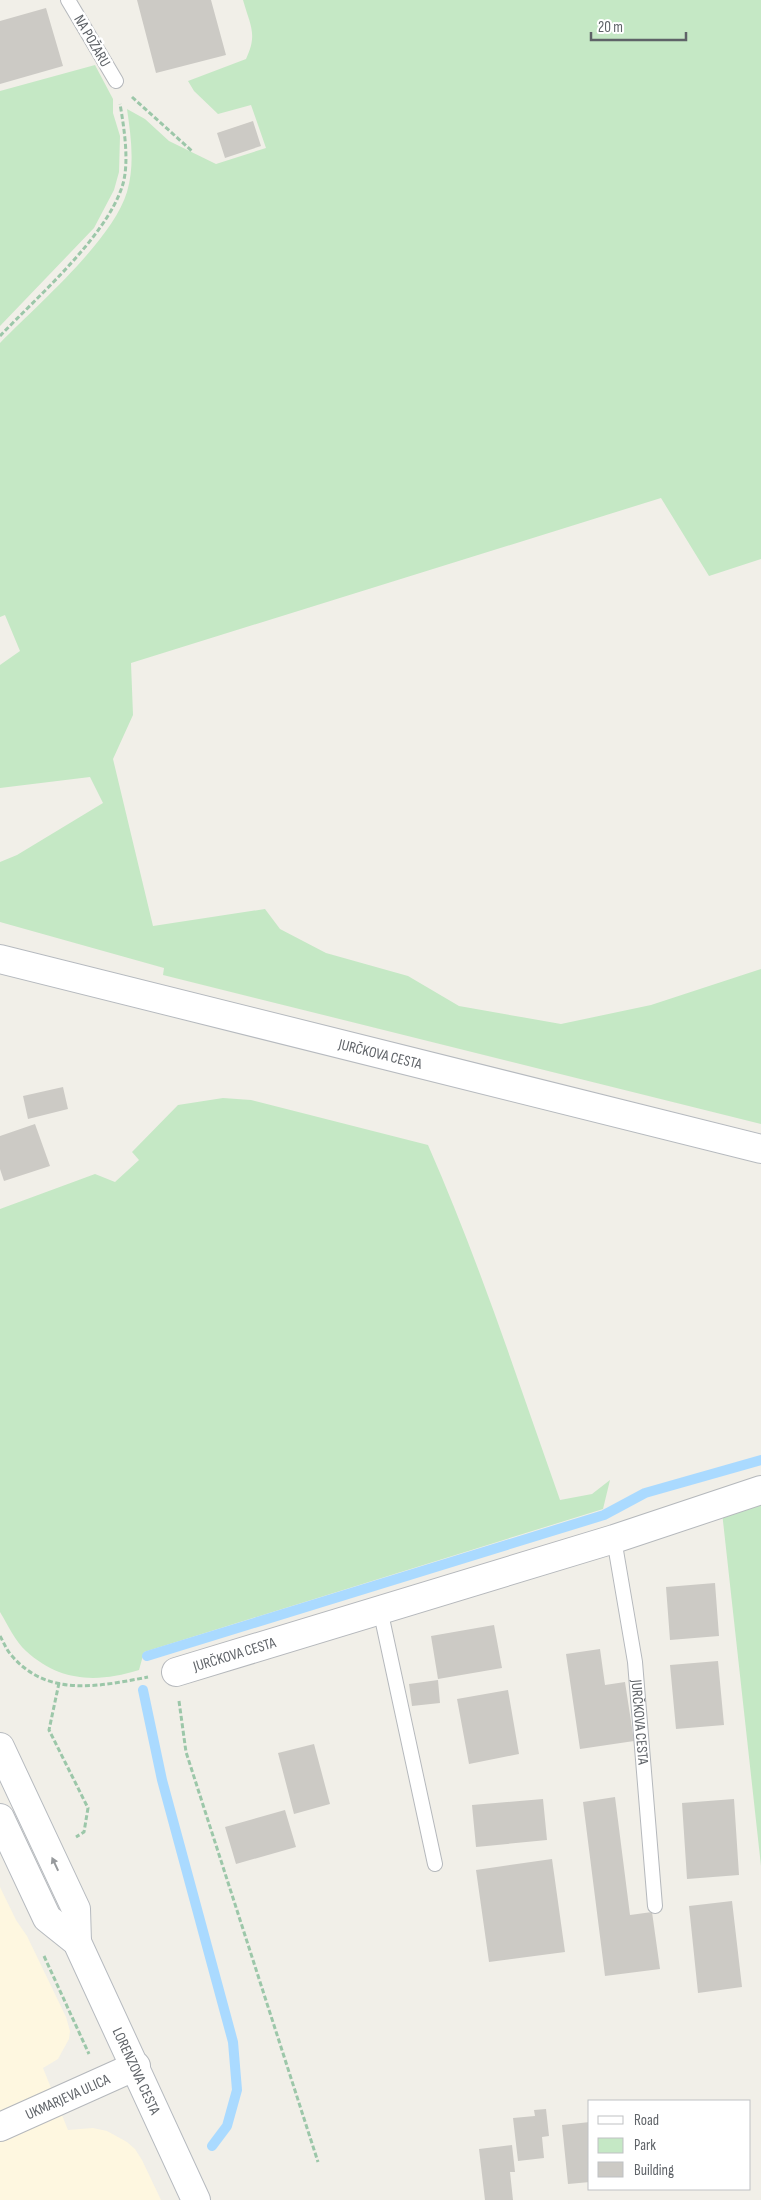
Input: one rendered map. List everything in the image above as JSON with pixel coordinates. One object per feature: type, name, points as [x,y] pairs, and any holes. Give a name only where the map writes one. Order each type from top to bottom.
[{"type":"street","name":"JURČKOVA CESTA","points":[[0,959],[761,1149]]},
{"type":"street","name":"JURČKOVA CESTA","points":[[176,1672],[614,1539],[761,1490]]},
{"type":"street","name":"LORENZOVA CESTA","points":[[0,1747],[76,1908],[76,1942]]},
{"type":"street","name":"LORENZOVA CESTA","points":[[0,1818],[48,1918],[76,1942],[136,2066],[196,2200]]},
{"type":"street","name":"UKMARJEVA ULICA","points":[[0,2127],[136,2066]]},
{"type":"lane","name":"NA POŽARU","points":[[68,0],[116,81]]},
{"type":"lane","name":"JURČKOVA CESTA","points":[[614,1539],[635,1662],[655,1906]]},
{"type":"lane","points":[[380,1610],[435,1864]]},
{"type":"path","points":[[116,81],[194,152]]},
{"type":"path","points":[[0,336],[72,261],[110,215],[123,185],[126,153],[116,81]]},
{"type":"path","points":[[0,1636],[11,1655],[32,1674],[59,1683],[93,1687],[176,1672],[186,1752],[318,2162]]},
{"type":"path","points":[[59,1683],[49,1730],[88,1808],[84,1832],[73,1839]]},
{"type":"path","points":[[42,1950],[102,2081]]},
{"type":"shaded area","points":[[0,1887],[16,1920],[27,1936],[66,2017],[70,2031],[69,2039],[58,2059],[43,2068],[68,2130],[93,2128],[107,2131],[127,2142],[135,2149],[142,2160],[161,2200],[0,2200]]},
{"type":"green space","points":[[243,0],[761,0],[761,559],[709,576],[661,498],[131,663],[133,715],[113,759],[153,926],[265,909],[280,929],[326,953],[408,976],[459,1006],[561,1024],[651,1005],[761,969],[761,1124],[163,975],[164,968],[0,922],[0,862],[17,855],[103,803],[90,777],[0,788],[0,665],[20,651],[5,615],[0,617],[0,343],[72,272],[106,231],[119,211],[127,192],[132,161],[127,109],[145,119],[169,141],[216,164],[266,148],[251,105],[218,114],[194,91],[188,81],[246,59],[252,43],[252,30]]},
{"type":"green space","points":[[95,65],[113,99],[113,113],[120,136],[119,172],[114,190],[94,228],[0,326],[0,91]]},
{"type":"green space","points":[[223,1098],[251,1100],[428,1145],[481,1277],[560,1500],[592,1494],[610,1480],[603,1509],[144,1652],[139,1670],[94,1678],[66,1674],[52,1669],[26,1651],[15,1638],[0,1612],[0,1209],[95,1174],[115,1182],[139,1160],[132,1152],[178,1105]]},
{"type":"green space","points":[[761,1499],[761,1866],[722,1512]]},
{"type":"building","points":[[137,0],[211,0],[226,55],[156,73]]},
{"type":"building","points":[[46,8],[63,66],[0,84],[0,21]]},
{"type":"building","points":[[253,121],[261,146],[225,158],[217,133]]},
{"type":"building","points":[[63,1087],[68,1109],[28,1119],[23,1096]]},
{"type":"building","points":[[35,1124],[50,1166],[4,1181],[0,1169],[0,1136]]},
{"type":"building","points":[[715,1583],[719,1636],[670,1640],[666,1587]]},
{"type":"building","points":[[494,1625],[502,1668],[438,1679],[431,1636]]},
{"type":"building","points":[[600,1649],[605,1685],[625,1682],[634,1741],[580,1749],[566,1654]]},
{"type":"building","points":[[718,1661],[724,1725],[676,1729],[670,1665]]},
{"type":"building","points":[[438,1680],[440,1703],[412,1706],[409,1684]]},
{"type":"building","points":[[508,1690],[519,1754],[469,1764],[457,1699]]},
{"type":"building","points":[[314,1744],[330,1804],[294,1814],[278,1753]]},
{"type":"building","points":[[615,1797],[630,1915],[652,1912],[660,1969],[605,1976],[583,1802]]},
{"type":"building","points":[[543,1799],[547,1840],[476,1847],[472,1805]]},
{"type":"building","points":[[734,1799],[739,1875],[687,1879],[682,1803]]},
{"type":"building","points":[[285,1810],[296,1847],[236,1864],[225,1827]]},
{"type":"building","points":[[552,1859],[565,1952],[489,1962],[476,1870]]},
{"type":"building","points":[[732,1901],[742,1987],[698,1993],[689,1906]]},
{"type":"building","points":[[546,2109],[549,2136],[542,2137],[544,2158],[518,2161],[513,2118],[535,2116],[534,2110]]},
{"type":"building","points":[[588,2122],[588,2182],[568,2184],[562,2125]]},
{"type":"building","points":[[512,2145],[515,2172],[510,2172],[513,2200],[485,2200],[479,2149]]},
{"type":"waterway","points":[[147,1656],[604,1515],[645,1493],[761,1460]]},
{"type":"waterway","points":[[143,1690],[162,1780],[233,2042],[237,2090],[227,2126],[212,2146]]}]
